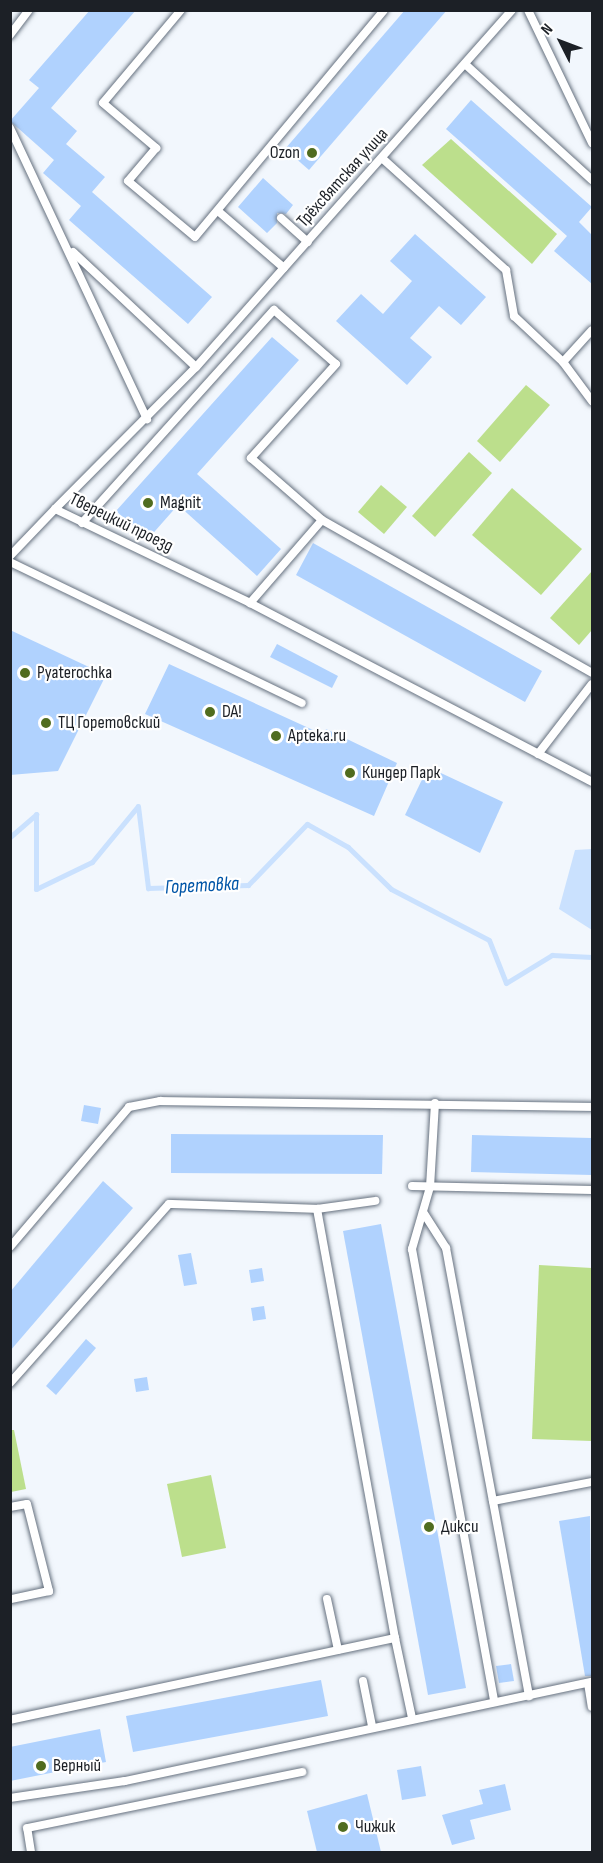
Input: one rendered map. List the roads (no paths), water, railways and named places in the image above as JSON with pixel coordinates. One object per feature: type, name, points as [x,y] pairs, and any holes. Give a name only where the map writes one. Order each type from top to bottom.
[{"type":"lane","points":[[10,35],[29,10]]},
{"type":"lane","points":[[181,10],[103,103],[156,148],[128,181],[195,237],[384,10]]},
{"type":"lane","name":"Трёхсвятская улица","points":[[196,367],[383,159],[512,10]]},
{"type":"lane","points":[[528,10],[592,143]]},
{"type":"lane","points":[[465,64],[592,180]]},
{"type":"lane","points":[[10,128],[147,419]]},
{"type":"lane","points":[[383,159],[506,270],[514,316],[563,362],[592,401]]},
{"type":"lane","points":[[218,211],[284,268]]},
{"type":"lane","points":[[281,218],[308,242]]},
{"type":"lane","points":[[68,248],[196,367]]},
{"type":"lane","points":[[82,523],[274,310],[336,364],[251,458],[322,520],[592,673]]},
{"type":"lane","points":[[563,362],[592,330]]},
{"type":"lane","name":"Тверецкий проезд","points":[[196,367],[147,419],[55,509],[250,603],[592,782]]},
{"type":"lane","points":[[10,556],[55,509]]},
{"type":"lane","points":[[250,603],[322,520]]},
{"type":"lane","points":[[10,562],[302,703]]},
{"type":"lane","points":[[538,754],[592,684]]},
{"type":"lane","points":[[10,1247],[129,1107],[160,1101],[435,1103],[592,1107]]},
{"type":"lane","points":[[435,1103],[430,1186],[412,1249],[494,1702]]},
{"type":"lane","points":[[412,1186],[592,1190]]},
{"type":"lane","points":[[10,1383],[169,1204],[317,1209],[375,1201]]},
{"type":"lane","points":[[317,1209],[395,1638],[412,1718]]},
{"type":"lane","points":[[423,1212],[446,1248],[529,1696]]},
{"type":"lane","points":[[493,1501],[592,1482]]},
{"type":"lane","points":[[10,1507],[27,1504],[49,1591],[10,1599]]},
{"type":"lane","points":[[327,1599],[338,1650]]},
{"type":"lane","points":[[10,1720],[395,1638]]},
{"type":"lane","points":[[363,1682],[372,1726]]},
{"type":"lane","points":[[10,1798],[125,1780],[372,1726],[590,1683],[592,1707]]},
{"type":"lane","points":[[30,1852],[27,1828],[302,1772]]},
{"type":"water","points":[[592,849],[592,930],[559,909],[575,850]]},
{"type":"waterway","name":"Горетовка","points":[[10,837],[36,814],[36,889],[92,862],[138,806],[148,888],[248,885],[307,824],[348,847],[391,889],[489,940],[506,983],[552,955],[592,957]]},
{"type":"place","name":"Ozon","points":[[312,153]]},
{"type":"place","name":"Magnit","points":[[148,503]]},
{"type":"place","name":"Pyaterochka","points":[[25,673]]},
{"type":"place","name":"DA!","points":[[210,712]]},
{"type":"place","name":"ТЦ Горетовский","points":[[46,723]]},
{"type":"place","name":"Apteka.ru","points":[[276,736]]},
{"type":"place","name":"Киндер Парк","points":[[350,773]]},
{"type":"place","name":"Дикси","points":[[429,1527]]},
{"type":"place","name":"Верный","points":[[41,1766]]},
{"type":"place","name":"Чижик","points":[[343,1827]]}]
